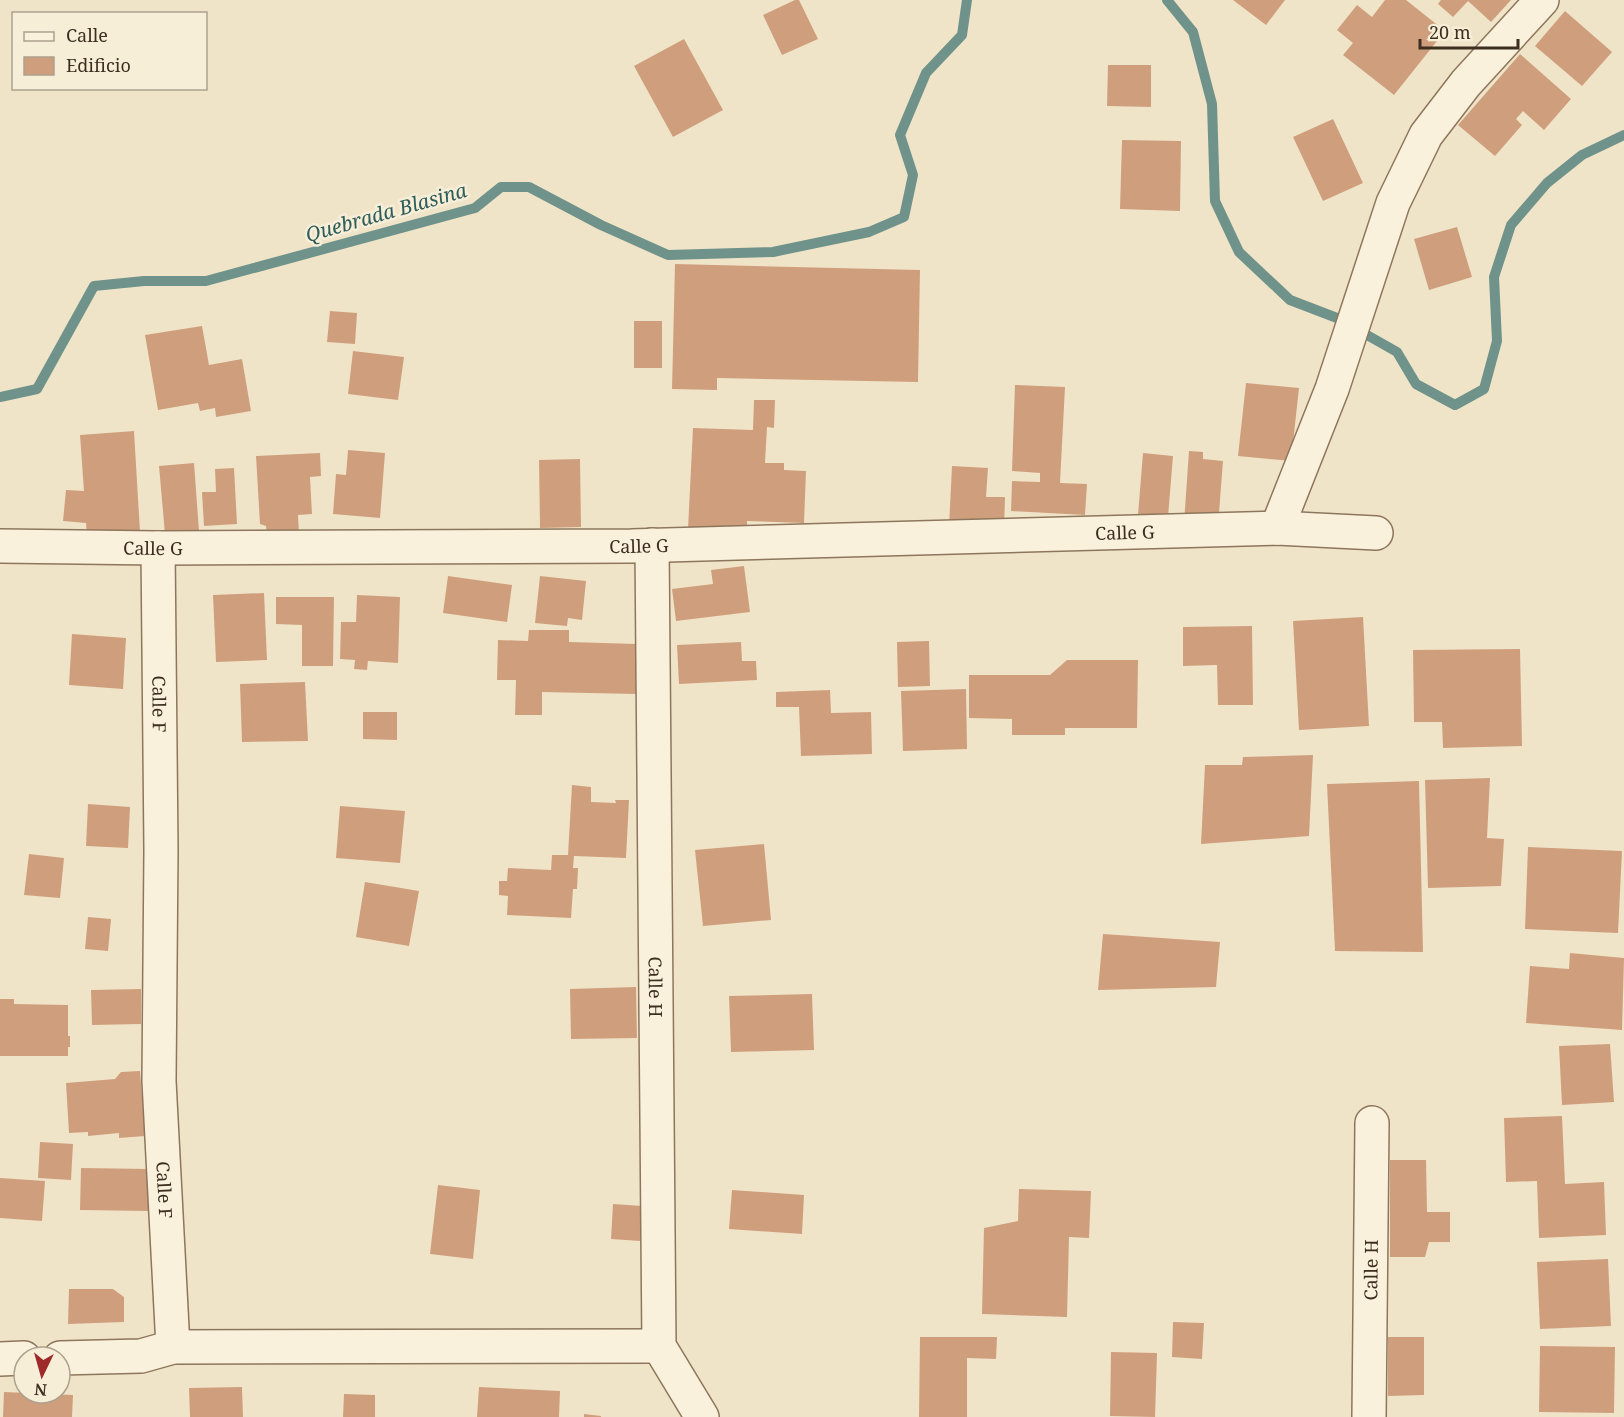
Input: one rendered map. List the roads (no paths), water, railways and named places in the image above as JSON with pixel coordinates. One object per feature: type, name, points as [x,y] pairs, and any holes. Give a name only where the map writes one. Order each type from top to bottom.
[{"type":"street","points":[[1277,528],[1332,388],[1393,202],[1426,135],[1466,83],[1542,0]]},
{"type":"street","name":"Calle G","points":[[0,546],[158,548],[652,545],[1277,528],[1376,532]]},
{"type":"street","name":"Calle H","points":[[652,545],[659,1347]]},
{"type":"street","name":"Calle F","points":[[158,548],[159,1081],[173,1347]]},
{"type":"street","name":"Calle H","points":[[1369,1417],[1372,1123]]},
{"type":"street","points":[[72,1358],[141,1356],[173,1347],[659,1347],[702,1417]]},
{"type":"waterway","name":"Quebrada Blasina","points":[[0,397],[37,389],[94,286],[144,281],[206,281],[475,208],[501,187],[529,187],[601,225],[668,255],[773,252],[869,232],[904,217],[913,175],[900,135],[926,73],[962,35],[967,0]]},
{"type":"waterway","name":"Quebrada Blasina","points":[[1167,0],[1193,32],[1212,104],[1215,201],[1239,252],[1290,300],[1337,318],[1397,352],[1416,384],[1455,405],[1484,389],[1497,341],[1494,277],[1511,225],[1547,183],[1582,155],[1624,135]]}]
